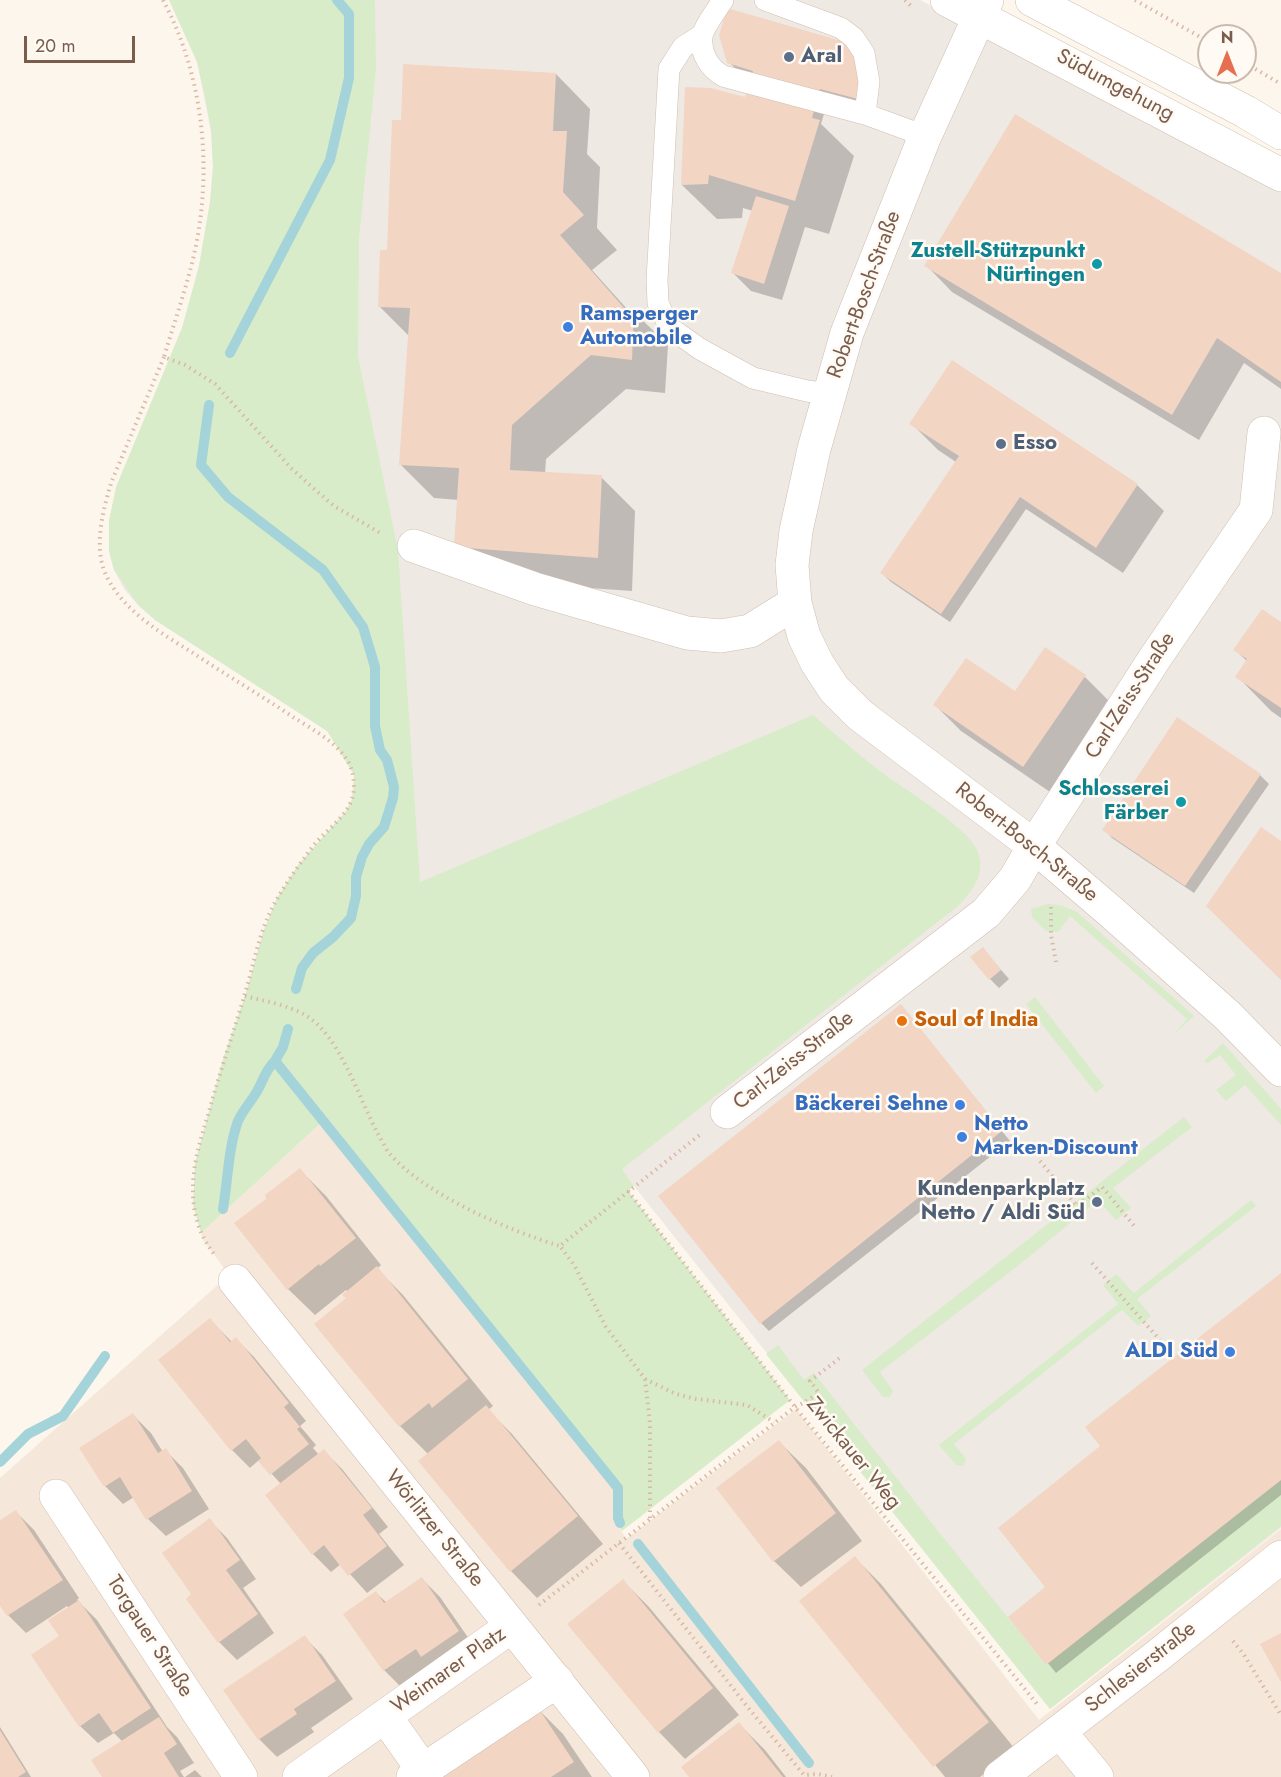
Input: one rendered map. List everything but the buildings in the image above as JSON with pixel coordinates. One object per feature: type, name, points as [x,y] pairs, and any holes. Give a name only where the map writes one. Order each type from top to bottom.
[{"type":"street","name":"Südumgehung","points":[[947,0],[982,8],[1281,175]]},
{"type":"street","name":"Südumgehung","points":[[1032,0],[1236,106],[1281,133]]},
{"type":"street","name":"Robert-Bosch-Straße","points":[[982,8],[925,136],[859,300],[814,449],[796,531],[792,565],[795,603],[804,636],[817,663],[834,689],[860,715],[1034,846],[1227,1015],[1281,1070]]},
{"type":"street","name":"Carl-Zeiss-Straße","points":[[727,1112],[986,913],[1015,879],[1155,658],[1256,510],[1264,434]]},
{"type":"street","points":[[414,546],[535,589],[687,633],[721,636],[750,631],[795,603]]},
{"type":"street","name":"Wörlitzer Straße","points":[[235,1281],[633,1777]]},
{"type":"street","name":"Torgauer Straße","points":[[56,1496],[241,1777]]},
{"type":"street","name":"Schlesierstraße","points":[[1000,1777],[1281,1557]]},
{"type":"street","name":"Weimarer Platz","points":[[298,1777],[512,1626]]},
{"type":"street","name":"Weimarer Platz","points":[[385,1716],[418,1774],[557,1681]]},
{"type":"street","points":[[1060,1732],[1097,1777]]},
{"type":"lane","points":[[723,0],[702,35],[683,47],[669,69],[657,280],[658,303],[669,327],[700,349],[753,378],[830,394]]},
{"type":"lane","points":[[765,0],[841,28],[854,38],[864,52],[869,82],[865,114]]},
{"type":"lane","points":[[702,35],[705,57],[713,70],[723,76],[865,114],[925,136]]},
{"type":"path","points":[[163,0],[185,50],[198,107],[203,139],[204,177],[200,219],[194,256],[164,357],[111,483],[102,515],[101,552],[106,575],[123,601],[150,625],[310,728],[338,749],[346,758],[354,776],[352,799],[346,811],[298,865],[277,898],[262,932],[245,996],[224,1056],[195,1163],[193,1205],[197,1225],[204,1241],[235,1281]]},
{"type":"path","points":[[1136,0],[1197,35]]},
{"type":"path","points":[[1257,70],[1281,84]]},
{"type":"path","points":[[164,357],[185,365],[215,384],[291,468],[334,506],[376,532],[414,546]]},
{"type":"path","points":[[1056,962],[1051,935],[1051,899],[1070,877]]},
{"type":"path","points":[[245,996],[304,1015],[322,1028],[335,1045],[365,1110],[389,1153],[416,1177],[446,1196],[493,1220],[560,1246],[574,1265],[606,1327],[645,1379],[676,1394],[696,1399],[747,1405],[774,1422]]},
{"type":"path","points":[[560,1246],[727,1112]]},
{"type":"path","points":[[1040,1161],[1077,1206],[1102,1187],[1136,1228]]},
{"type":"path","name":"Zwickauer Weg","points":[[628,1191],[795,1407],[1060,1732]]},
{"type":"path","points":[[1092,1263],[1160,1340]]},
{"type":"path","points":[[512,1626],[774,1422],[819,1393],[810,1381],[841,1357]]},
{"type":"path","points":[[645,1379],[650,1423],[650,1518]]},
{"type":"path","points":[[619,1543],[804,1775],[818,1774],[832,1777]]},
{"type":"path","points":[[1244,1655],[1281,1716]]},
{"type":"shaded area","points":[[170,0],[920,0],[1281,189],[1281,1528],[1050,1709],[626,1176],[420,882],[354,757],[327,731],[155,620],[124,589],[114,570],[109,551],[109,521],[116,488],[182,328],[199,266],[210,202],[213,166],[211,131],[197,62]]},
{"type":"shaded area","points":[[320,1124],[616,1488],[616,1522],[626,1539],[796,1409],[1039,1720],[1281,1529],[1281,1777],[0,1777],[0,1478],[229,1275],[204,1241],[201,1233]]},
{"type":"green space","points":[[169,0],[375,0],[376,70],[359,239],[358,356],[398,550],[420,882],[813,715],[875,767],[961,830],[971,841],[980,858],[977,881],[958,906],[622,1169],[634,1186],[628,1191],[790,1400],[622,1531],[616,1522],[616,1487],[320,1124],[201,1233],[193,1205],[195,1163],[224,1056],[245,996],[263,932],[277,898],[298,865],[346,811],[352,799],[354,775],[327,731],[155,620],[138,605],[114,570],[109,551],[109,521],[116,487],[182,328],[199,266],[210,202],[213,166],[211,131],[205,97],[197,62]]},
{"type":"green space","points":[[1048,904],[1060,905],[1077,912],[1194,1016],[1174,1034],[1187,1019],[1070,916],[1058,932],[1046,931],[1032,917],[1031,909]]},
{"type":"green space","points":[[1035,997],[1104,1086],[1096,1093],[1026,1004]]},
{"type":"green space","points":[[1223,1043],[1281,1109],[1281,1125],[1245,1085],[1226,1101],[1216,1090],[1236,1075],[1220,1055],[1208,1063],[1204,1061]]},
{"type":"green space","points":[[1184,1117],[1192,1127],[1113,1188],[1131,1208],[1116,1220],[1098,1200],[1019,1265],[880,1372],[893,1391],[890,1397],[883,1397],[862,1370]]},
{"type":"green space","points":[[1251,1200],[1256,1206],[1137,1299],[1151,1316],[1138,1326],[1122,1310],[954,1444],[964,1456],[966,1461],[963,1466],[956,1465],[939,1445],[1118,1304],[1103,1285],[1116,1274],[1134,1293]]},
{"type":"green space","points":[[778,1345],[804,1380],[814,1373],[1046,1665],[1281,1480],[1281,1526],[1050,1709],[766,1354]]},
{"type":"waterway","points":[[230,353],[330,160],[349,78],[349,14],[337,0]]},
{"type":"waterway","points":[[209,405],[201,465],[228,497],[323,570],[363,627],[375,667],[375,726],[380,750],[387,760],[394,787],[384,827],[369,844],[362,857],[356,877],[356,896],[351,918],[313,953],[302,968],[296,989]]},
{"type":"waterway","points":[[288,1029],[283,1047],[275,1061],[618,1488],[620,1523]]},
{"type":"waterway","points":[[223,1209],[230,1154],[238,1121],[275,1061]]},
{"type":"waterway","points":[[0,1462],[28,1434],[63,1416],[105,1356]]},
{"type":"waterway","points":[[638,1544],[809,1763]]},
{"type":"place","name":"Aral","points":[[789,57]]},
{"type":"place","name":"Zustell-Stützpunkt Nürtingen","points":[[1097,264]]},
{"type":"place","name":"Ramsperger Automobile","points":[[568,327]]},
{"type":"place","name":"Esso","points":[[1001,444]]},
{"type":"place","name":"Schlosserei Färber","points":[[1181,802]]},
{"type":"place","name":"Soul of India","points":[[902,1021]]},
{"type":"place","name":"Bäckerei Sehne","points":[[960,1105]]},
{"type":"place","name":"Netto Marken-Discount","points":[[962,1137]]},
{"type":"place","name":"Kundenparkplatz Netto / Aldi Süd","points":[[1097,1202]]},
{"type":"place","name":"ALDI Süd","points":[[1230,1352]]}]
